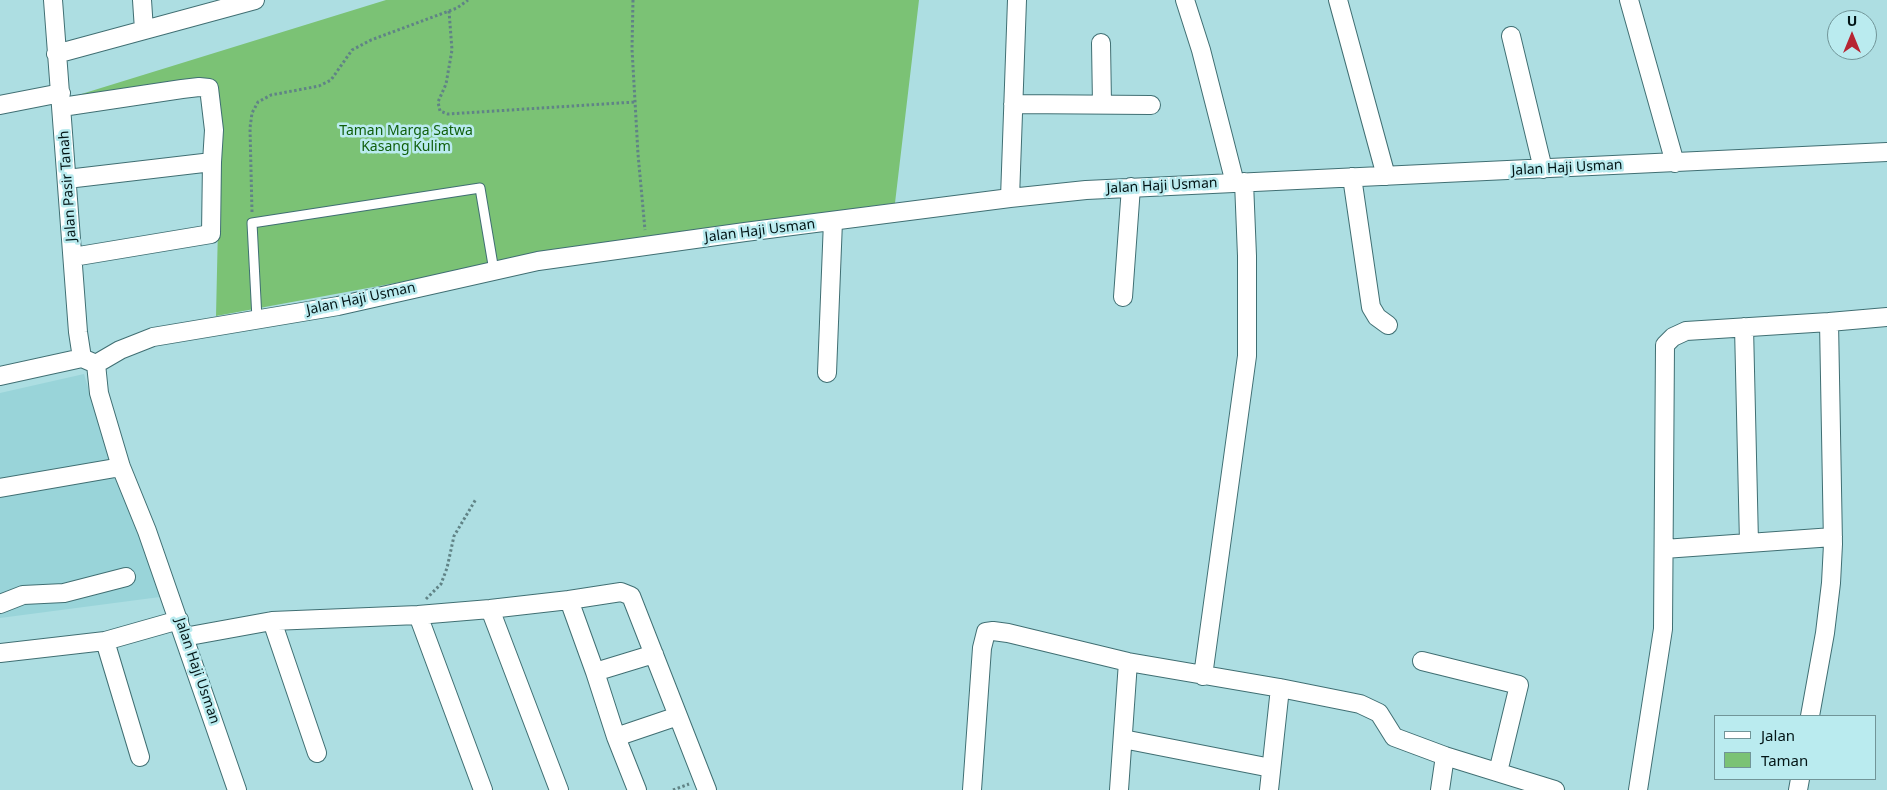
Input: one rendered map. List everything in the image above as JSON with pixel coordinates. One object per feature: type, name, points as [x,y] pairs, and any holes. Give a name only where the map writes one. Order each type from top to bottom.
[{"type":"street","name":"Jalan Pasir Tanah","points":[[53,0],[78,332],[89,361]]},
{"type":"street","points":[[142,0],[144,30]]},
{"type":"street","points":[[56,54],[144,30],[218,5],[255,0]]},
{"type":"street","points":[[1010,198],[1017,0]]},
{"type":"street","points":[[1184,0],[1201,50],[1239,183],[1247,256],[1247,356],[1203,676]]},
{"type":"street","points":[[1338,0],[1386,176]]},
{"type":"street","points":[[1629,0],[1675,163]]},
{"type":"street","points":[[1510,36],[1543,169]]},
{"type":"street","points":[[1100,43],[1102,104]]},
{"type":"street","points":[[0,105],[199,87],[209,88],[214,130],[211,234],[73,257]]},
{"type":"street","points":[[1014,104],[1151,105]]},
{"type":"street","name":"Jalan Haji Usman","points":[[237,790],[182,628],[147,532],[120,467],[89,361],[153,337],[338,306],[538,261],[1010,198],[1131,187],[1887,152]]},
{"type":"street","points":[[67,179],[212,162]]},
{"type":"street","points":[[1352,177],[1371,307],[1377,317],[1388,325]]},
{"type":"street","points":[[1123,297],[1131,187]]},
{"type":"street","points":[[827,373],[833,221]]},
{"type":"street","points":[[1638,790],[1663,629],[1665,345],[1674,337],[1686,331],[1887,317]]},
{"type":"street","points":[[1810,715],[1830,591],[1833,537],[1829,322]]},
{"type":"street","points":[[1744,327],[1749,543]]},
{"type":"street","points":[[0,376],[89,361]]},
{"type":"street","points":[[0,488],[120,467]]},
{"type":"street","points":[[1664,549],[1833,537]]},
{"type":"street","points":[[0,604],[23,595],[64,593],[126,577]]},
{"type":"street","points":[[0,653],[105,641],[182,628],[490,609],[621,592],[631,596],[707,790]]},
{"type":"street","points":[[569,600],[616,737],[637,790]]},
{"type":"street","points":[[490,609],[559,790]]},
{"type":"street","points":[[414,615],[483,790]]},
{"type":"street","points":[[272,621],[317,753]]},
{"type":"street","points":[[972,790],[982,648],[986,632],[992,631],[1008,633],[1128,662],[1280,688],[1365,706],[1379,713],[1394,737],[1445,756],[1554,790]]},
{"type":"street","points":[[105,641],[140,757]]},
{"type":"street","points":[[595,672],[654,654]]},
{"type":"street","points":[[1422,661],[1520,685],[1498,772]]},
{"type":"street","points":[[1119,790],[1128,662]]},
{"type":"street","points":[[1269,790],[1280,688]]},
{"type":"street","points":[[616,737],[678,716]]},
{"type":"street","points":[[1122,739],[1271,768]]},
{"type":"street","points":[[1440,790],[1445,756]]},
{"type":"lane","points":[[257,319],[252,223],[480,188],[494,271]]},
{"type":"path","points":[[252,223],[250,128],[252,112],[258,102],[271,95],[319,86],[331,80],[352,50],[371,40],[457,8],[468,0]]},
{"type":"path","points":[[633,0],[632,49],[646,246]]},
{"type":"path","points":[[449,11],[452,50],[446,84],[438,102],[440,111],[448,114],[458,114],[635,102]]},
{"type":"path","points":[[414,615],[441,584],[447,568],[454,536],[476,499]]},
{"type":"shaded area","points":[[84,374],[94,408],[160,597],[0,618],[0,393]]},
{"type":"green space","name":"Taman Marga Satwa Kasang Kulim","points":[[386,0],[919,0],[895,203],[656,235],[216,316],[220,137],[215,81],[75,96]]}]
